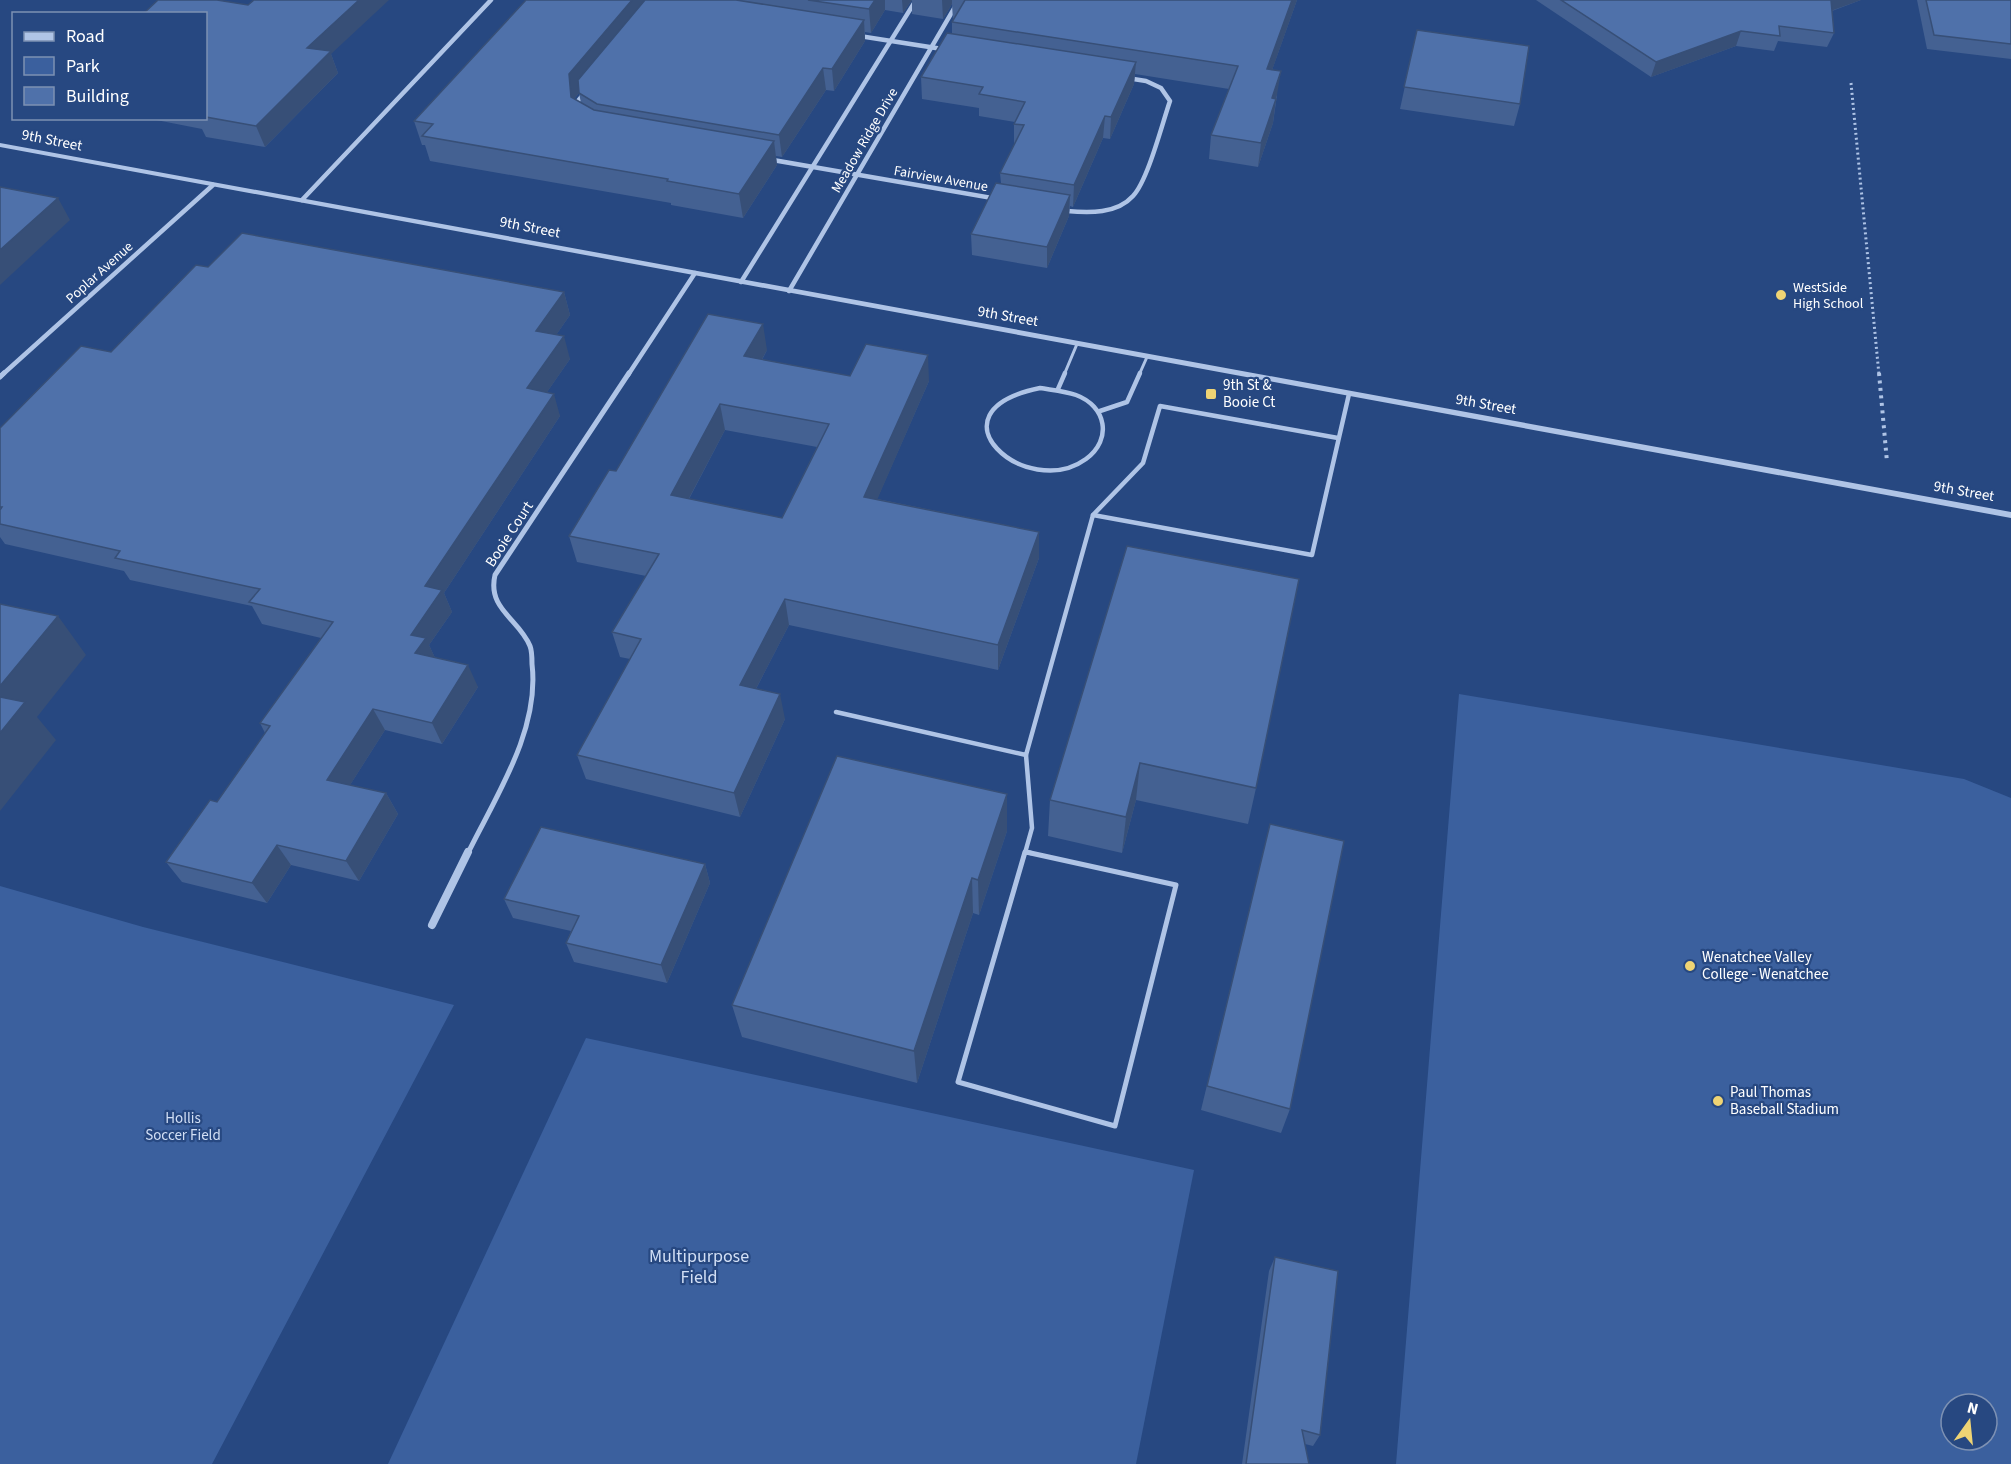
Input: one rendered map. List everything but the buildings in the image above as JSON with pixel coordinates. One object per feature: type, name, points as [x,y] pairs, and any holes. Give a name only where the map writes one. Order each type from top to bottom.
[{"type":"street","points":[[302,200],[491,0]]},
{"type":"street","name":"Meadow Ridge Drive","points":[[741,282],[916,0]]},
{"type":"street","name":"Meadow Ridge Drive","points":[[789,291],[959,0]]},
{"type":"street","name":"Fairview Avenue","points":[[669,10],[694,10],[932,46],[1146,81],[1161,88],[1170,101],[1136,195],[1121,205],[1094,213],[1067,211],[600,130],[580,118],[578,101],[647,16],[669,10]]},
{"type":"street","name":"9th Street","points":[[0,145],[2011,515]]},
{"type":"street","name":"Poplar Avenue","points":[[0,377],[213,185]]},
{"type":"street","name":"Booie Court","points":[[432,926],[510,768],[526,726],[535,686],[530,646],[495,598],[492,588],[495,575],[695,273]]},
{"type":"lane","points":[[1059,389],[1077,344]]},
{"type":"lane","points":[[1101,411],[1127,402],[1147,357]]},
{"type":"lane","points":[[1059,389],[1076,393],[1101,411],[1106,423],[1105,436],[1088,458],[1073,465],[1055,469],[1035,469],[1017,464],[1001,455],[991,444],[986,430],[988,418],[995,406],[1007,397],[1023,390],[1059,389]]},
{"type":"lane","points":[[1093,515],[1312,555],[1349,394]]},
{"type":"lane","points":[[1026,852],[1176,885],[1115,1126],[958,1082],[1032,828],[1026,755],[1093,515],[1143,463],[1160,406],[1338,438]]},
{"type":"lane","points":[[836,712],[1026,755]]},
{"type":"path","points":[[1851,83],[1890,493]]},
{"type":"green space","name":"Paul Thomas Baseball Stadium","points":[[1459,694],[1964,779],[2011,798],[2011,1464],[1396,1464]]},
{"type":"green space","name":"Hollis Soccer Field","points":[[0,886],[143,927],[454,1005],[212,1464],[0,1464]]},
{"type":"green space","name":"Multipurpose Field","points":[[586,1038],[1194,1170],[1136,1464],[388,1464]]},
{"type":"place","name":"WestSide High School","points":[[1781,295]]},
{"type":"place","name":"9th St & Booie Ct","points":[[1211,394]]},
{"type":"place","name":"Wenatchee Valley College - Wenatchee","points":[[1690,966]]},
{"type":"place","name":"Paul Thomas Baseball Stadium","points":[[1718,1101]]}]
